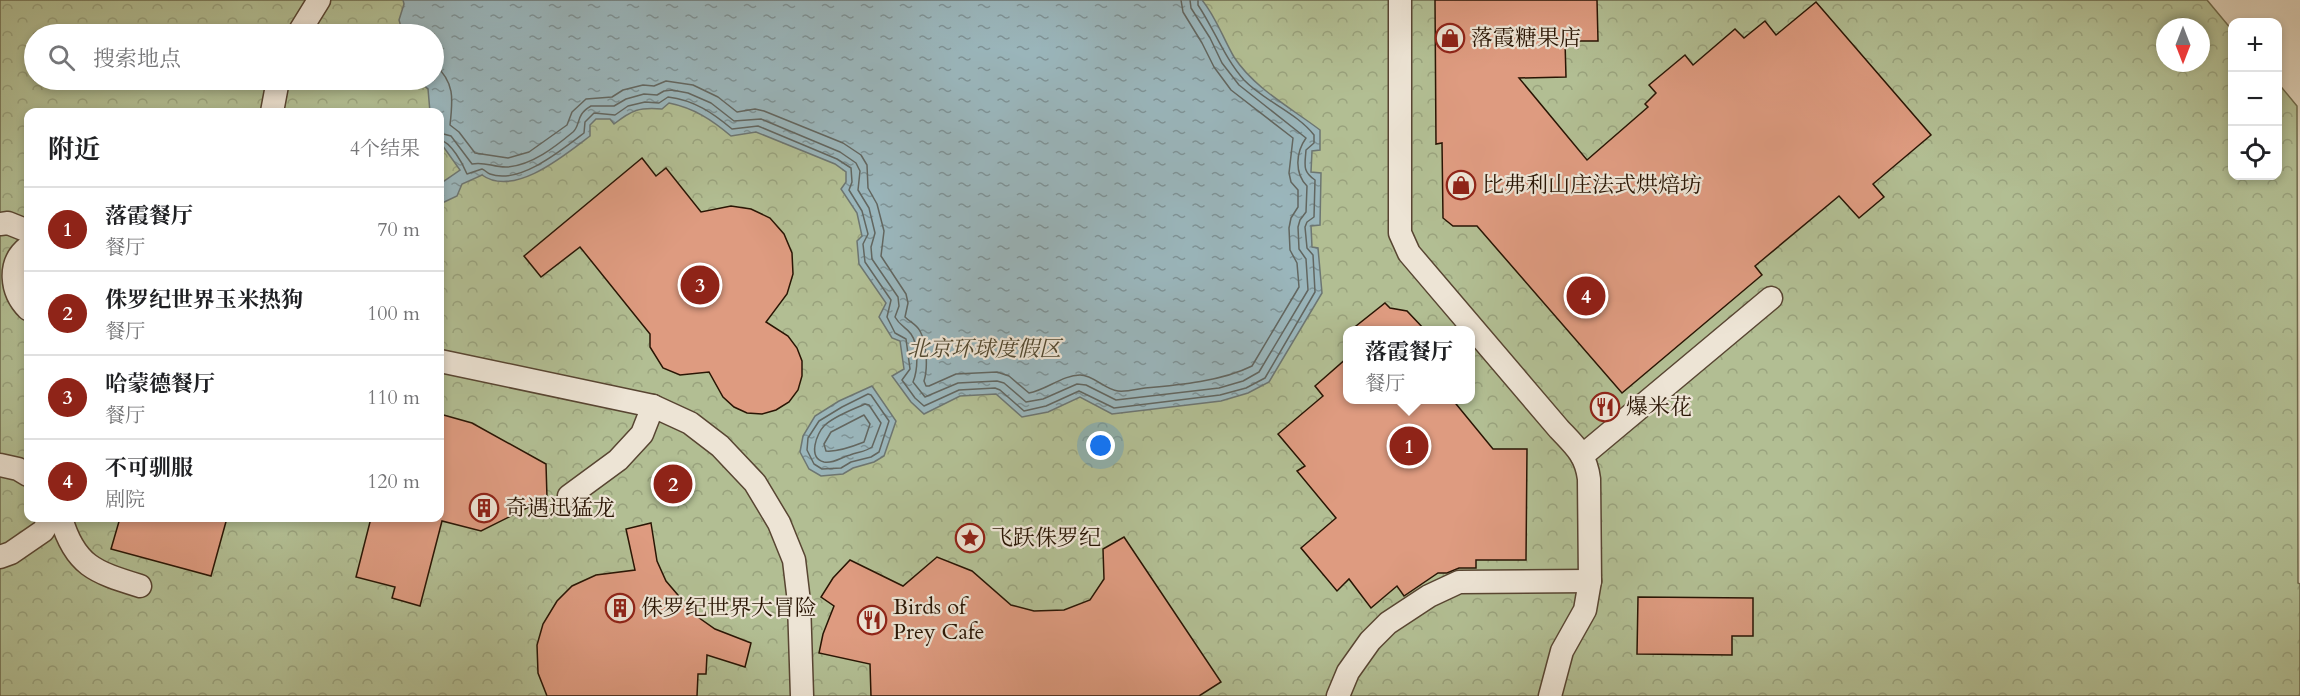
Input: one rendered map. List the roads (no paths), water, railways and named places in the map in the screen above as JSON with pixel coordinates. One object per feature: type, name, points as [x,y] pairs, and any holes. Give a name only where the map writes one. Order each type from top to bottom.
[{"type":"street","points":[[304,24],[319,0]]},
{"type":"street","points":[[1400,0],[1400,234],[1409,253],[1471,326]]},
{"type":"street","points":[[273,108],[276,90]]},
{"type":"street","points":[[0,224],[8,223],[24,229]]},
{"type":"street","points":[[16,251],[13,275],[15,289],[24,305]]},
{"type":"street","points":[[1582,456],[1771,298]]},
{"type":"street","points":[[1475,330],[1587,462],[1590,580],[1585,610],[1562,651],[1550,696]]},
{"type":"street","points":[[444,362],[653,406],[690,423],[720,447],[755,483],[779,523],[794,560],[799,602],[802,696]]},
{"type":"street","points":[[569,496],[618,460],[642,434],[653,406]]},
{"type":"street","points":[[0,465],[24,473]]},
{"type":"street","points":[[0,557],[11,553],[43,531],[49,522]]},
{"type":"street","points":[[63,522],[71,544],[84,561],[101,574],[140,586]]},
{"type":"street","points":[[1338,696],[1348,672],[1370,641],[1388,623],[1429,596],[1459,582],[1590,580]]},
{"type":"water","points":[[403,0],[1202,0],[1242,68],[1262,88],[1320,130],[1320,150],[1312,151],[1311,172],[1321,173],[1320,225],[1311,226],[1312,247],[1318,248],[1322,293],[1269,382],[1248,393],[1221,401],[1112,414],[1080,397],[1048,412],[1022,417],[996,394],[960,396],[924,414],[911,402],[892,376],[904,369],[900,341],[892,338],[879,317],[886,303],[859,264],[857,241],[862,236],[857,213],[841,189],[846,182],[846,172],[835,164],[756,132],[731,136],[702,115],[669,103],[662,109],[636,110],[614,124],[610,119],[596,119],[590,125],[590,136],[539,171],[524,178],[509,181],[495,181],[482,175],[462,184],[457,196],[444,202],[444,181],[460,170],[444,148],[444,108],[430,108],[428,90],[444,90],[444,24],[400,24],[399,20]]},
{"type":"water","points":[[872,386],[896,421],[884,456],[843,474],[821,476],[809,469],[800,452],[803,436],[815,416],[839,401]]},
{"type":"place","name":"落霞糖果店","points":[[1450,38]]},
{"type":"place","name":"比弗利山庄法式烘焙坊","points":[[1461,185]]},
{"type":"place","name":"哈蒙德餐厅","points":[[700,285]]},
{"type":"place","name":"不可驯服","points":[[1586,296]]},
{"type":"place","name":"爆米花","points":[[1605,407]]},
{"type":"place","name":"落霞餐厅","points":[[1409,446]]},
{"type":"place","name":"侏罗纪世界玉米热狗","points":[[673,484]]},
{"type":"place","name":"奇遇迅猛龙","points":[[484,508]]},
{"type":"place","name":"飞跃侏罗纪","points":[[970,538]]},
{"type":"place","name":"侏罗纪世界大冒险","points":[[620,608]]},
{"type":"place","name":"Birds of Prey Cafe","points":[[872,620]]},
{"type":"park label","name":"北京环球度假区","points":[[984,349]]}]
